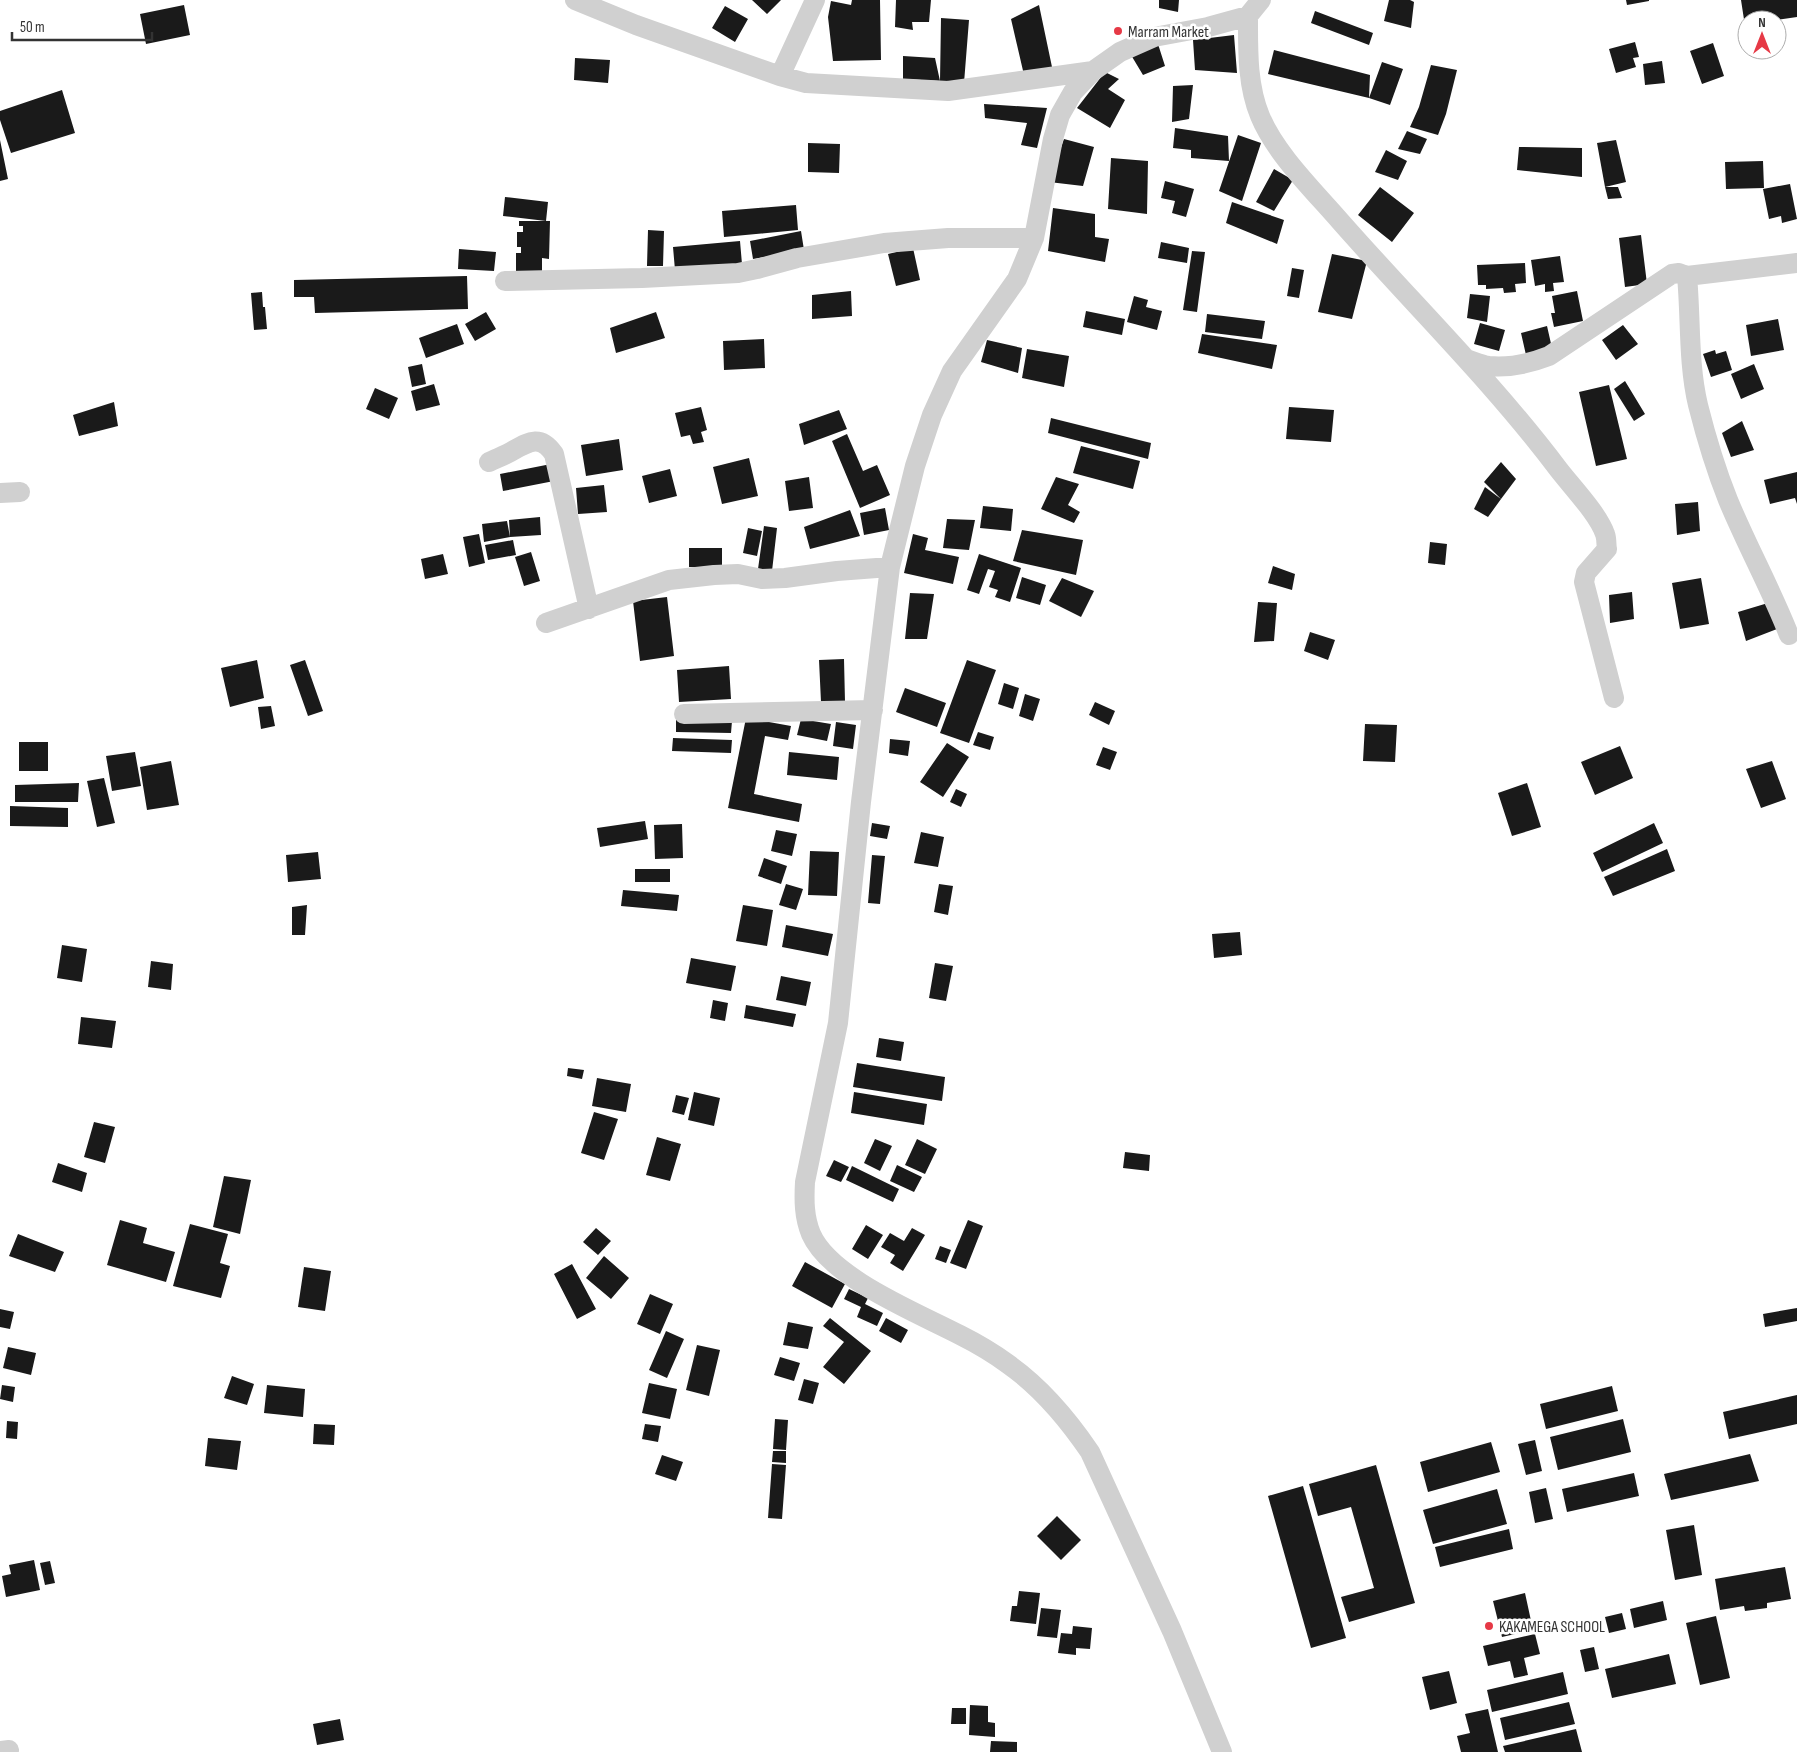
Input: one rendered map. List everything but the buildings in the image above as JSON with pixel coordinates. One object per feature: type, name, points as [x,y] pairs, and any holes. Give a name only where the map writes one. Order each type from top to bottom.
[{"type":"street","points":[[575,0],[636,25],[780,76],[806,82],[948,91],[1093,71]]},
{"type":"street","points":[[780,76],[815,0]]},
{"type":"street","points":[[1222,1752],[1160,1604],[1090,1452],[1074,1428],[1046,1394],[1008,1364],[960,1335],[898,1304],[834,1264],[812,1235],[804,1204],[805,1182],[838,1023],[861,802],[890,567],[915,466],[932,415],[952,371],[1016,279],[1034,238],[1053,139],[1060,115],[1073,92],[1093,71],[1120,52],[1154,37],[1208,27],[1248,16],[1261,0]]},
{"type":"street","points":[[1248,16],[1248,56],[1254,98],[1260,117],[1270,137],[1346,228],[1466,359],[1536,440],[1594,516],[1606,536],[1607,549],[1586,573],[1584,582],[1614,698]]},
{"type":"street","points":[[505,281],[642,278],[738,273],[757,270],[797,258],[884,244],[948,238],[1034,238]]},
{"type":"street","points":[[1466,359],[1490,366],[1530,363],[1549,356],[1672,274],[1679,273],[1687,276],[1797,263]]},
{"type":"street","points":[[1687,276],[1694,377],[1703,425],[1728,500],[1777,603],[1789,635]]},
{"type":"street","points":[[489,462],[512,452],[527,442],[540,442],[550,448],[554,454],[589,609]]},
{"type":"street","points":[[0,493],[20,492]]},
{"type":"street","points":[[546,624],[669,580],[714,574],[785,578],[837,571],[890,567]]},
{"type":"street","points":[[684,714],[873,710]]},
{"type":"place","name":"Marram Market","points":[[1118,31]]},
{"type":"place","name":"KAKAMEGA SCHOOL","points":[[1489,1626]]}]
